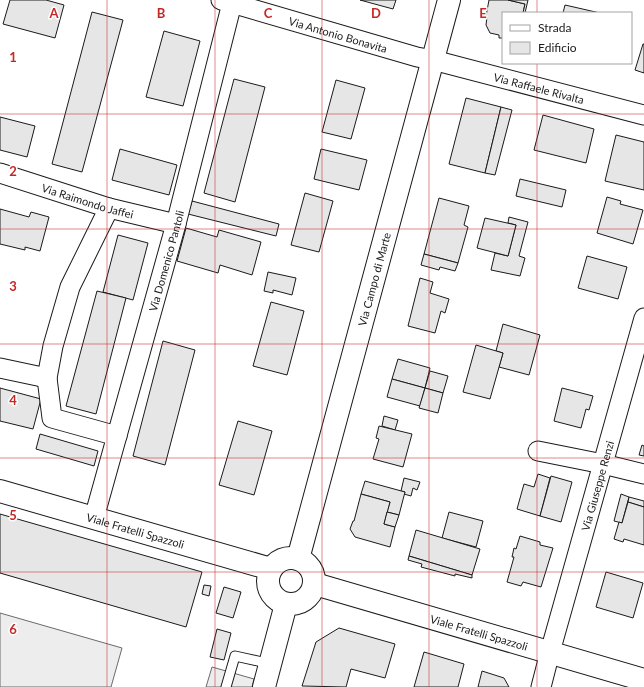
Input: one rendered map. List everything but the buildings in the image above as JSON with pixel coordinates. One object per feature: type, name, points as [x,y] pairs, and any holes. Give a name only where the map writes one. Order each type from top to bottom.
[{"type":"main road","name":"Via Campo di Marte","points":[[298,559],[450,0]]},
{"type":"main road","name":"Viale Fratelli Spazzoli","points":[[0,491],[271,569]]},
{"type":"main road","points":[[283,559],[298,559],[305,562],[310,568],[314,575],[315,584],[308,596],[302,601],[294,604],[286,604],[279,601],[270,590],[268,576],[276,563],[283,559]]},
{"type":"main road","name":"Viale Fratelli Spazzoli","points":[[315,584],[644,680]]},
{"type":"main road","points":[[264,687],[286,604]]},
{"type":"street","name":"Via Antonio Bonavita","points":[[226,2],[417,57],[433,60]]},
{"type":"street","name":"Via Domenico Pantoli","points":[[94,518],[176,224],[226,2]]},
{"type":"street","name":"Via Raffaele Rivalta","points":[[433,60],[644,115]]},
{"type":"street","name":"Via Raimondo Jaffei","points":[[0,173],[109,208],[176,224]]},
{"type":"street","points":[[109,208],[70,287],[53,346],[47,378],[52,418],[117,436]]},
{"type":"street","name":"Via Giuseppe Renzi","points":[[541,687],[644,318]]},
{"type":"street","points":[[0,368],[47,378]]},
{"type":"street","points":[[538,451],[644,474]]},
{"type":"lane","points":[[226,687],[235,656],[271,664]]},
{"type":"shaded area","points":[[0,613],[122,648],[111,687],[0,687]]},
{"type":"shaded area","points":[[212,667],[254,679],[252,687],[206,687]]}]
